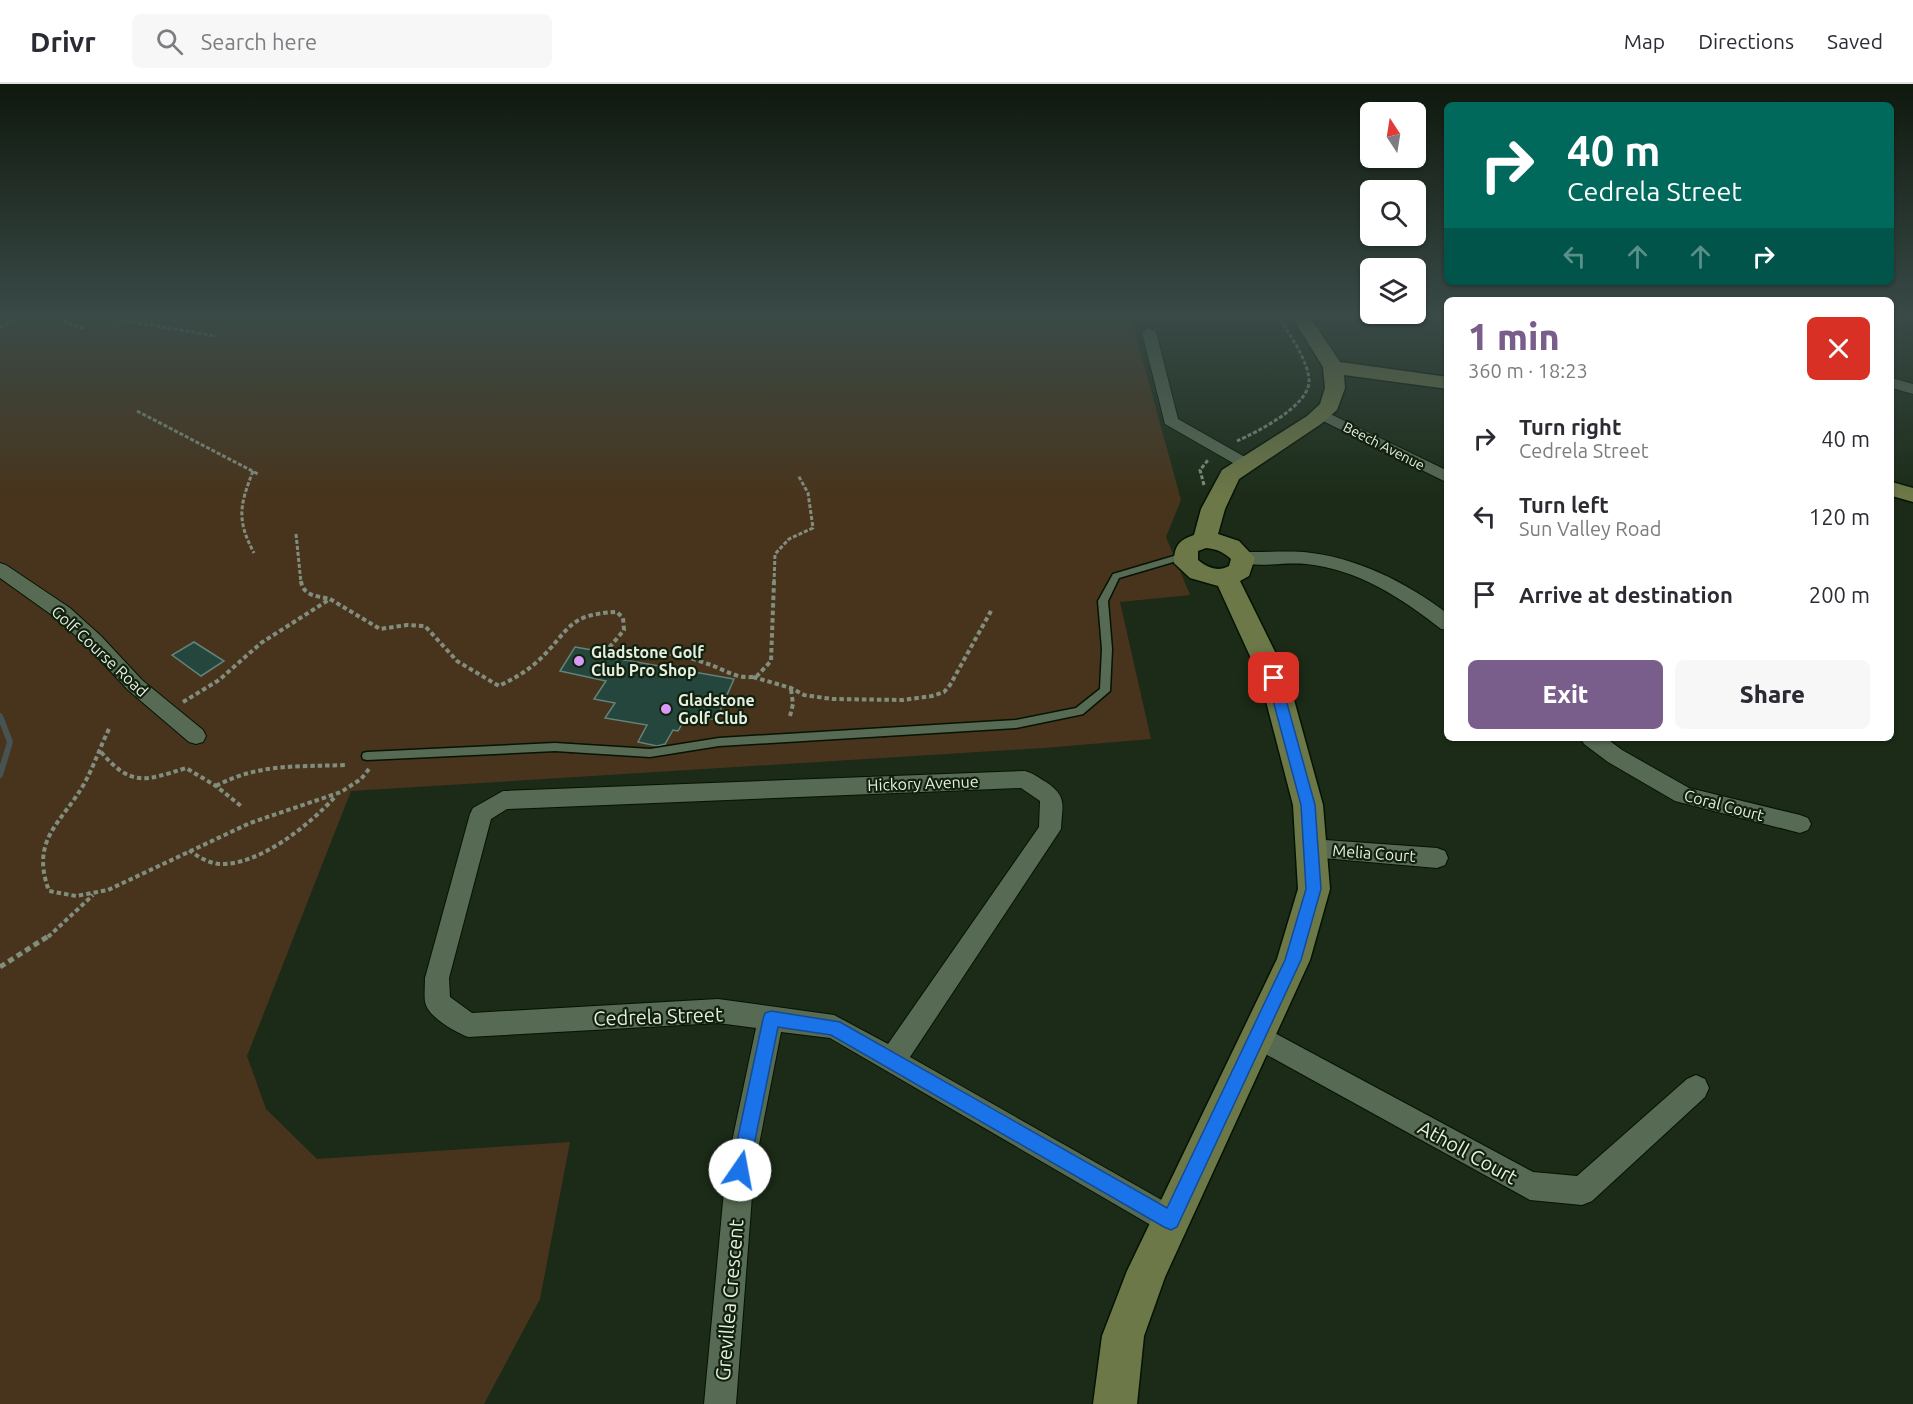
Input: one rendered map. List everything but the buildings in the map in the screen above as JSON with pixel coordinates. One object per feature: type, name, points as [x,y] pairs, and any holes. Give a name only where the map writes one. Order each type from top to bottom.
[{"type":"street","points":[[1160,376],[1172,422],[1246,464]]},
{"type":"street","points":[[1205,540],[1213,509],[1230,475],[1330,406],[1335,388],[1334,376]]},
{"type":"street","points":[[1395,376],[1444,382]]},
{"type":"street","points":[[1894,384],[1913,389]]},
{"type":"street","name":"Beech Avenue","points":[[1320,414],[1444,476]]},
{"type":"street","points":[[1894,490],[1913,495]]},
{"type":"street","points":[[1115,1404],[1123,1336],[1147,1271],[1293,960],[1314,889],[1308,805],[1274,678],[1234,567],[1228,544],[1205,540],[1190,546],[1184,556],[1186,563],[1203,576],[1234,567],[1312,559],[1365,573],[1423,603],[1444,621]]},
{"type":"street","name":"Golf Course Road","points":[[0,569],[63,614],[94,641],[135,685],[196,736]]},
{"type":"street","name":"Coral Court","points":[[1596,741],[1615,756],[1683,795],[1800,824]]},
{"type":"street","name":"Hickory Avenue","points":[[481,814],[503,800],[1025,778],[1051,797],[1050,829],[892,1061]]},
{"type":"street","name":"Cedrela Street","points":[[481,814],[436,978],[438,1003],[468,1025],[718,1011],[834,1027],[1171,1221]]},
{"type":"street","name":"Melia Court","points":[[1311,848],[1437,858]]},
{"type":"street","name":"Grevillea Crescent","points":[[720,1404],[740,1170],[771,1019]]},
{"type":"street","name":"Atholl Court","points":[[1258,1036],[1530,1186],[1582,1191],[1696,1088]]},
{"type":"lane","points":[[367,756],[555,747],[650,753],[719,742],[1016,724],[1079,711],[1105,691],[1107,649],[1103,601],[1116,576],[1184,556]]},
{"type":"path","points":[[1201,495],[1204,484],[1200,470],[1219,449],[1275,421],[1306,394],[1310,384],[1308,376]]},
{"type":"path","points":[[137,411],[258,474]]},
{"type":"path","points":[[253,471],[241,504],[239,517],[254,553]]},
{"type":"path","points":[[753,677],[763,671],[771,661],[775,554],[789,539],[813,528],[808,493],[798,475]]},
{"type":"path","points":[[296,534],[302,589],[306,593],[330,598],[380,630],[407,625],[425,626],[440,648],[475,676],[499,686],[528,670],[576,619],[597,611],[617,612],[623,618],[624,630],[608,649],[625,653],[659,652],[709,664],[744,677],[753,677],[790,688],[804,695],[832,699],[903,700],[932,696],[944,692],[950,685],[991,611]]},
{"type":"path","points":[[166,711],[219,680],[261,643],[330,598]]},
{"type":"path","points":[[624,660],[625,653]]},
{"type":"path","points":[[790,688],[793,704],[790,716]]},
{"type":"path","points":[[109,729],[102,743],[101,752],[83,786],[57,820],[47,838],[41,869],[49,891],[61,896],[93,894],[115,888],[189,850],[263,817],[337,795]]},
{"type":"path","points":[[101,752],[120,772],[132,777],[149,777],[186,768],[216,786],[241,806]]},
{"type":"path","points":[[189,850],[219,864],[260,853],[285,841],[337,795],[361,780],[379,755]]},
{"type":"path","points":[[216,786],[238,774],[268,768],[346,765]]},
{"type":"path","points":[[0,967],[53,934],[76,914],[93,894]]},
{"type":"shaded area","points":[[0,376],[1147,376],[1181,500],[1166,537],[1190,595],[1120,602],[1151,739],[1044,748],[351,791],[247,1056],[266,1109],[317,1159],[570,1142],[540,1299],[484,1404],[0,1404]]},
{"type":"waterway","points":[[0,716],[10,742],[0,775]]},
{"type":"place","name":"Gladstone Golf Club Pro Shop","points":[[579,661]]},
{"type":"place","name":"Gladstone Golf Club","points":[[666,709]]},
{"type":"route","points":[[740,1170],[771,1019],[834,1027],[1171,1221],[1293,960],[1314,889],[1308,805],[1274,678]]}]
